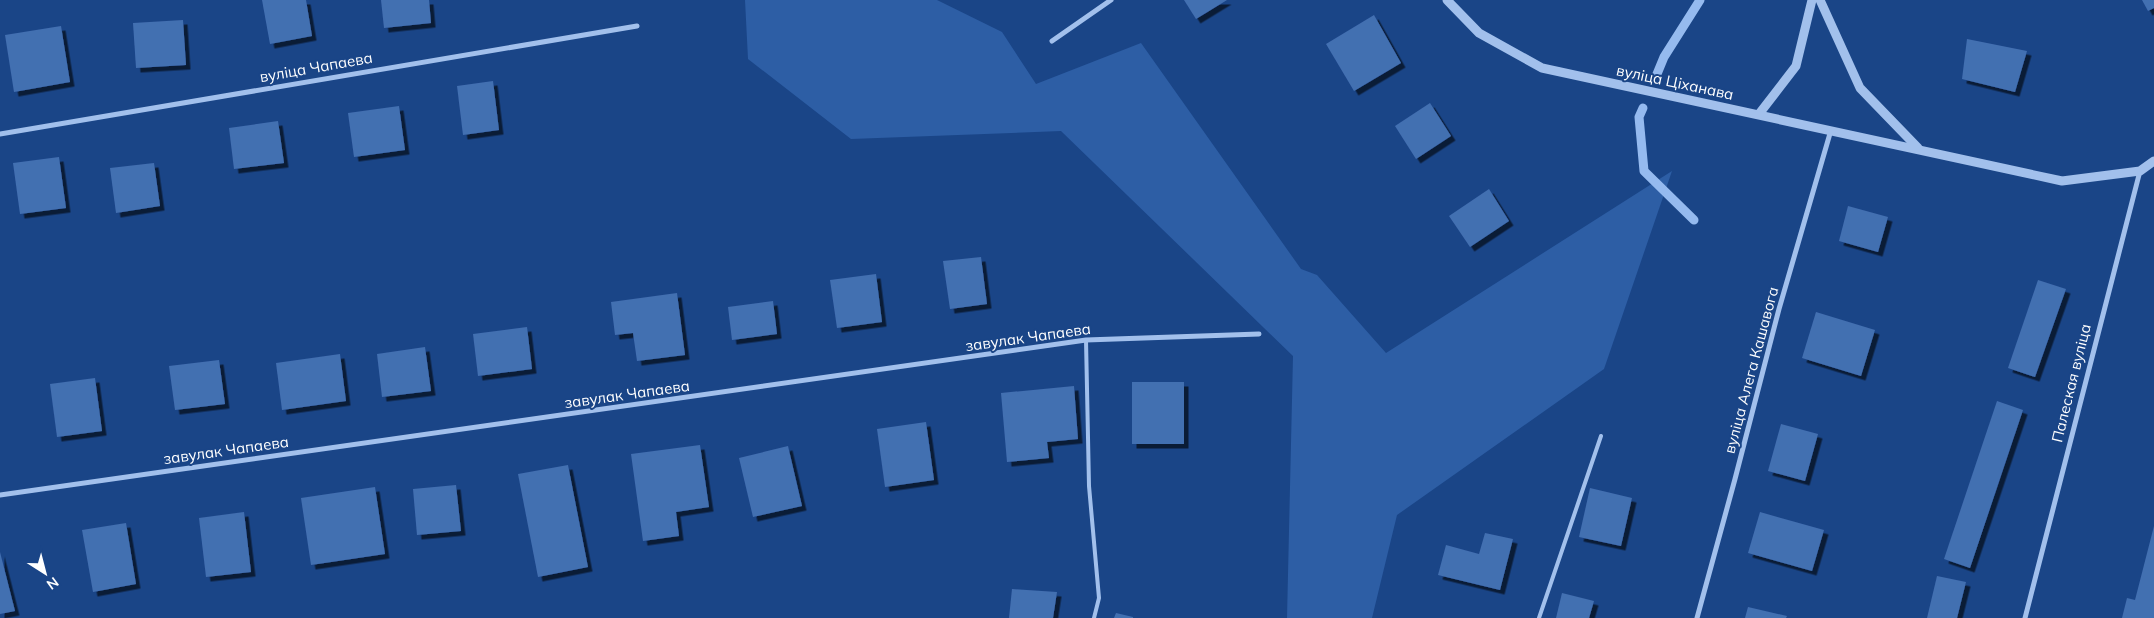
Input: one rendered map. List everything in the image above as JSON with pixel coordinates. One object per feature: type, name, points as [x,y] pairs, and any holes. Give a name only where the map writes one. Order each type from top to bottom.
[{"type":"street","points":[[1052,41],[1110,0]]},
{"type":"street","name":"вуліца Ціханава","points":[[1446,0],[1480,33],[1542,68],[1831,129],[2062,181],[2140,171]]},
{"type":"street","points":[[1759,114],[1796,66],[1812,0]]},
{"type":"street","points":[[1820,0],[1860,88],[1918,148]]},
{"type":"street","name":"вуліца Чапаева","points":[[0,134],[637,26]]},
{"type":"street","name":"вуліца Алега Кашавога","points":[[1697,618],[1738,470],[1778,309],[1831,129]]},
{"type":"street","points":[[2140,171],[2154,161]]},
{"type":"street","name":"Палеская вуліца","points":[[2025,618],[2140,171]]},
{"type":"street","name":"завулак Чапаева","points":[[0,495],[1086,340],[1259,334]]},
{"type":"lane","points":[[1086,340],[1089,486],[1099,598],[1094,618]]},
{"type":"lane","points":[[1539,618],[1601,436]]},
{"type":"shaded area","points":[[745,0],[937,0],[1002,32],[1036,84],[1141,43],[1301,269],[1317,275],[1386,353],[1672,171],[1604,369],[1397,515],[1372,618],[1287,618],[1293,356],[1061,131],[851,139],[748,59]]},
{"type":"building","points":[[262,0],[306,0],[312,36],[270,44]]},
{"type":"building","points":[[381,0],[429,0],[431,23],[384,28]]},
{"type":"building","points":[[1184,0],[1227,0],[1196,19]]},
{"type":"building","points":[[2142,0],[2154,0],[2154,8],[2148,11]]},
{"type":"building","points":[[1374,15],[1401,63],[1354,91],[1326,44]]},
{"type":"building","points":[[183,20],[186,65],[136,68],[133,23]]},
{"type":"building","points":[[61,26],[70,82],[14,92],[5,35]]},
{"type":"building","points":[[1967,39],[2027,51],[2015,92],[1962,79]]},
{"type":"building","points":[[493,81],[499,130],[463,135],[457,86]]},
{"type":"building","points":[[1430,103],[1451,136],[1416,159],[1395,126]]},
{"type":"building","points":[[399,106],[405,150],[354,157],[348,113]]},
{"type":"building","points":[[278,121],[284,163],[234,169],[229,128]]},
{"type":"building","points":[[59,157],[66,208],[20,214],[13,163]]},
{"type":"building","points":[[154,163],[160,206],[116,213],[110,168]]},
{"type":"building","points":[[1489,189],[1509,221],[1470,247],[1449,216]]},
{"type":"building","points":[[1848,206],[1888,217],[1878,252],[1839,241]]},
{"type":"building","points":[[981,257],[987,304],[950,309],[943,261]]},
{"type":"building","points":[[876,274],[882,322],[837,328],[830,280]]},
{"type":"building","points":[[2038,280],[2066,289],[2035,377],[2008,368]]},
{"type":"building","points":[[677,293],[685,355],[637,361],[633,333],[615,335],[611,302]]},
{"type":"building","points":[[773,301],[777,334],[732,340],[728,307]]},
{"type":"building","points":[[1816,312],[1875,330],[1861,376],[1802,358]]},
{"type":"building","points":[[527,327],[532,369],[478,376],[473,334]]},
{"type":"building","points":[[425,347],[431,391],[382,397],[377,354]]},
{"type":"building","points":[[340,354],[346,401],[282,410],[276,363]]},
{"type":"building","points":[[219,360],[225,404],[175,410],[169,366]]},
{"type":"building","points":[[95,378],[102,431],[57,437],[50,384]]},
{"type":"building","points":[[1132,382],[1184,382],[1184,444],[1132,444]]},
{"type":"building","points":[[1074,386],[1078,439],[1047,442],[1049,458],[1007,462],[1001,393]]},
{"type":"building","points":[[1997,401],[2023,410],[1970,568],[1944,559]]},
{"type":"building","points":[[926,422],[934,480],[885,487],[877,429]]},
{"type":"building","points":[[1781,424],[1818,434],[1805,481],[1768,471]]},
{"type":"building","points":[[700,445],[709,507],[676,512],[679,536],[643,541],[631,454]]},
{"type":"building","points":[[788,446],[802,506],[753,517],[739,458]]},
{"type":"building","points":[[568,465],[588,567],[538,577],[518,474]]},
{"type":"building","points":[[456,485],[461,531],[417,535],[413,489]]},
{"type":"building","points":[[375,487],[385,554],[311,565],[301,498]]},
{"type":"building","points":[[1590,488],[1632,498],[1621,546],[1579,537]]},
{"type":"building","points":[[244,512],[251,572],[206,577],[199,518]]},
{"type":"building","points":[[1760,512],[1824,530],[1812,571],[1748,553]]},
{"type":"building","points":[[126,523],[136,584],[93,592],[82,530]]},
{"type":"building","points":[[2154,526],[2154,618],[2122,618],[2127,598],[2135,600]]},
{"type":"building","points":[[1485,533],[1513,539],[1500,590],[1438,575],[1446,545],[1479,554]]},
{"type":"building","points":[[0,552],[15,611],[0,614]]},
{"type":"building","points":[[1937,576],[1966,582],[1957,618],[1927,618]]},
{"type":"building","points":[[1012,589],[1057,592],[1053,618],[1009,618]]},
{"type":"building","points":[[1562,593],[1594,601],[1589,618],[1556,618]]},
{"type":"building","points":[[1748,607],[1787,616],[1786,618],[1745,618]]},
{"type":"building","points":[[1116,613],[1133,617],[1133,618],[1114,618]]},
{"type":"waterway","points":[[1657,74],[1664,57],[1700,0]]},
{"type":"waterway","points":[[1643,108],[1639,117],[1644,171],[1694,220]]}]
